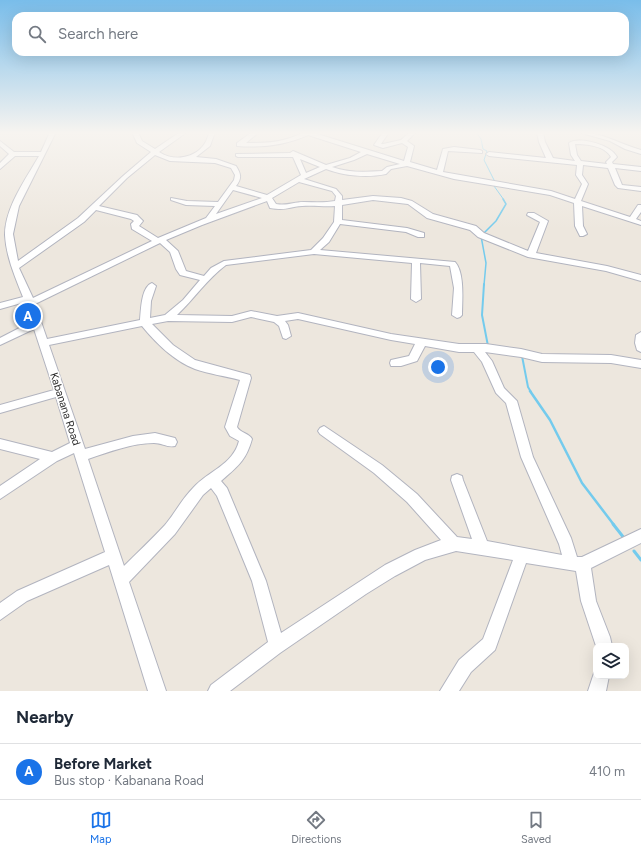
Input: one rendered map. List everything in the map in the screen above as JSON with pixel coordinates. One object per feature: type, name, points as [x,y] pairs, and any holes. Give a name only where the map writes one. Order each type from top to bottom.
[{"type":"street","name":"Kabanana Road","points":[[37,164],[20,195],[12,217],[5,227],[9,234],[15,267],[37,323],[157,691]]},
{"type":"street","points":[[15,267],[81,220],[105,195],[141,164]]},
{"type":"street","points":[[209,219],[238,176],[234,167],[226,164]]},
{"type":"street","points":[[298,164],[302,178]]},
{"type":"street","points":[[320,164],[342,172],[384,173],[389,168],[405,164]]},
{"type":"street","points":[[0,306],[29,301],[209,219],[268,197],[302,178],[334,164]]},
{"type":"street","points":[[407,164],[492,184],[551,193],[641,223]]},
{"type":"street","points":[[440,173],[442,164]]},
{"type":"street","points":[[580,164],[579,175],[585,184],[577,201],[579,210],[578,224],[583,234]]},
{"type":"street","points":[[583,164],[641,169]]},
{"type":"street","points":[[611,167],[614,179],[620,187],[641,189]]},
{"type":"street","points":[[302,178],[334,190],[339,196],[338,222],[326,240],[314,252]]},
{"type":"street","points":[[231,187],[268,197],[273,206],[277,208],[285,208],[302,204],[325,205],[373,198],[402,197],[430,216],[473,228],[481,235],[531,255],[607,269],[641,278]]},
{"type":"street","points":[[173,199],[186,203],[220,204]]},
{"type":"street","points":[[94,207],[134,216],[139,221],[135,224],[135,227],[169,245],[177,256],[179,269],[184,274],[204,279]]},
{"type":"street","points":[[632,219],[641,207]]},
{"type":"street","points":[[531,215],[544,221],[531,255]]},
{"type":"street","points":[[338,222],[407,230],[421,235]]},
{"type":"street","points":[[168,318],[186,302],[204,279],[218,266],[224,263],[314,252],[446,263],[455,267],[458,288],[457,315]]},
{"type":"street","points":[[416,261],[416,299]]},
{"type":"street","points":[[121,580],[170,529],[198,491],[211,479],[236,461],[243,450],[246,439],[234,433],[231,427],[246,378],[198,366],[190,362],[154,334],[145,323],[146,301],[152,286]]},
{"type":"street","points":[[43,343],[168,318],[232,319],[251,314],[277,319],[298,316],[421,342],[459,348],[513,351],[542,358],[611,359],[641,364]]},
{"type":"street","points":[[277,319],[283,325],[286,336]]},
{"type":"street","points":[[0,342],[37,323]]},
{"type":"street","points":[[641,334],[641,348]]},
{"type":"street","points":[[396,363],[414,359],[421,342]]},
{"type":"street","points":[[478,348],[487,361],[500,390],[511,401],[527,457],[566,543],[578,564],[592,615],[602,635],[603,643]]},
{"type":"street","points":[[0,409],[60,392]]},
{"type":"street","points":[[324,431],[378,469],[406,494],[453,543]]},
{"type":"street","points":[[0,493],[53,457],[79,450],[155,438],[171,442]]},
{"type":"street","points":[[0,444],[53,457]]},
{"type":"street","points":[[211,479],[222,492],[260,581],[277,646]]},
{"type":"street","points":[[457,480],[482,547]]},
{"type":"street","points":[[217,691],[277,646],[377,578],[420,556],[453,543],[578,564],[641,536]]},
{"type":"street","points":[[449,691],[465,666],[489,644],[522,554]]},
{"type":"street","points":[[0,612],[22,596],[113,556]]},
{"type":"street","points":[[597,691],[600,679]]},
{"type":"waterway","points":[[486,164],[495,182]]},
{"type":"waterway","points":[[494,186],[504,200]]},
{"type":"waterway","points":[[483,234],[496,221],[506,204],[503,199]]},
{"type":"waterway","points":[[481,236],[486,263],[484,285]]},
{"type":"waterway","points":[[484,284],[482,315],[488,346]]},
{"type":"waterway","points":[[522,356],[528,387],[531,392]]},
{"type":"waterway","points":[[530,391],[550,420],[582,483],[614,525]]},
{"type":"waterway","points":[[613,524],[624,538]]},
{"type":"waterway","points":[[634,551],[641,560]]},
{"type":"place","name":"Before Market","points":[[28,316]]}]
